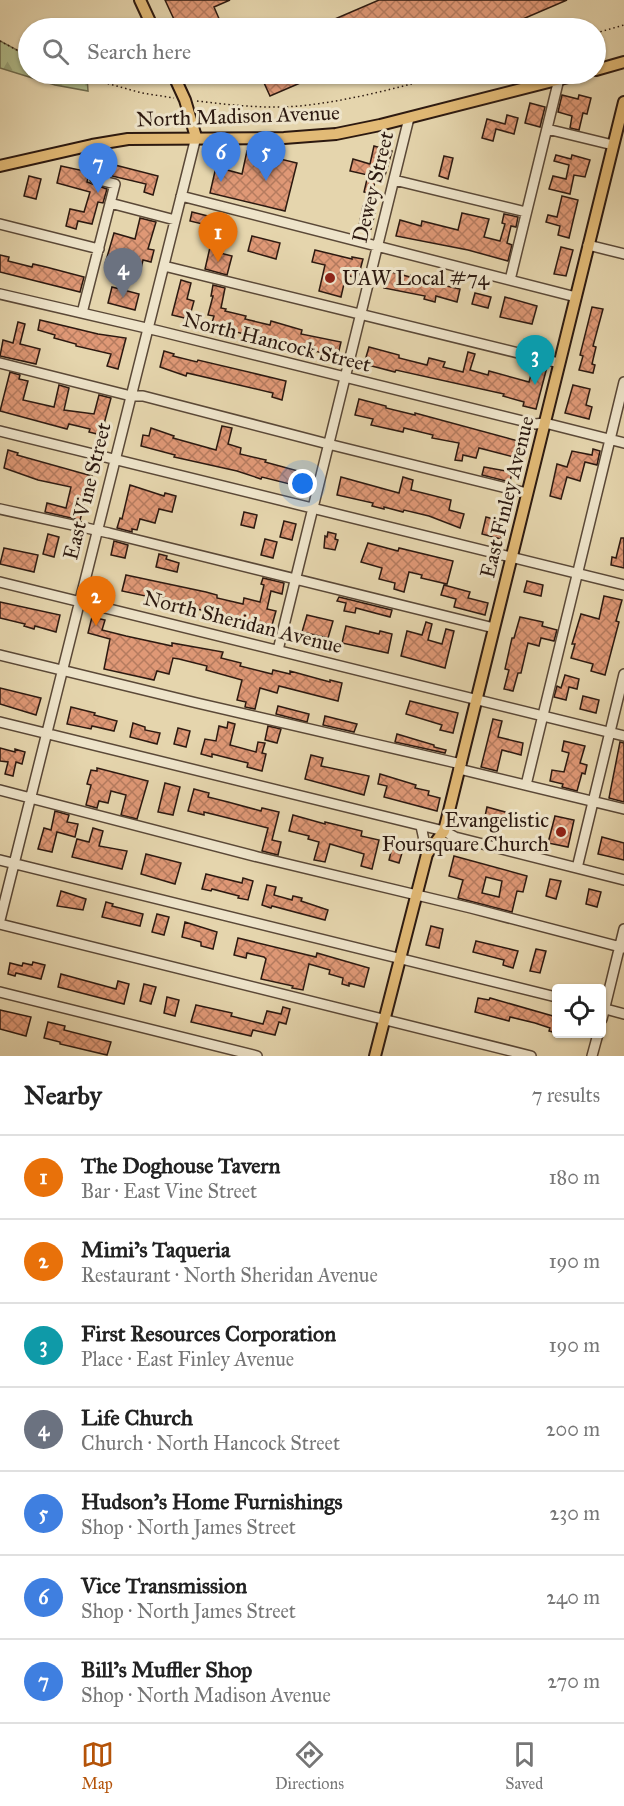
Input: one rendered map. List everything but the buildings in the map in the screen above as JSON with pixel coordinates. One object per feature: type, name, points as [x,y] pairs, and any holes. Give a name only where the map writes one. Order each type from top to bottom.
[{"type":"main road","points":[[140,0],[148,18]]},
{"type":"main road","points":[[606,67],[624,62]]},
{"type":"main road","points":[[178,84],[196,137]]},
{"type":"main road","name":"North Madison Avenue","points":[[0,166],[128,139],[284,138],[336,134],[409,118],[540,84]]},
{"type":"main road","name":"East Finley Avenue","points":[[444,831],[624,102]]},
{"type":"main road","points":[[375,1056],[427,854],[444,831]]},
{"type":"street","points":[[510,280],[558,84]]},
{"type":"street","name":"Dewey Street","points":[[278,650],[409,118]]},
{"type":"street","points":[[547,129],[613,145]]},
{"type":"street","name":"East Vine Street","points":[[0,922],[196,137]]},
{"type":"street","points":[[82,314],[115,184],[95,179],[104,143]]},
{"type":"street","points":[[394,180],[526,212]]},
{"type":"street","points":[[181,196],[576,297]]},
{"type":"street","points":[[110,203],[175,220]]},
{"type":"street","points":[[0,224],[99,249]]},
{"type":"street","points":[[588,245],[624,254]]},
{"type":"street","points":[[164,266],[560,363]]},
{"type":"street","name":"North Hancock Street","points":[[0,294],[535,424],[545,423],[624,443]]},
{"type":"street","points":[[0,363],[131,396],[143,396],[528,493]]},
{"type":"street","points":[[526,785],[624,382]]},
{"type":"street","points":[[0,431],[624,585]]},
{"type":"street","points":[[0,509],[109,533],[494,628]]},
{"type":"street","name":"North Sheridan Avenue","points":[[0,582],[624,736]]},
{"type":"street","points":[[0,655],[460,766],[624,809]]},
{"type":"street","points":[[577,868],[624,674]]},
{"type":"street","points":[[0,722],[444,831],[455,837],[624,880]]},
{"type":"street","points":[[0,790],[258,858],[622,947]]},
{"type":"street","points":[[421,826],[427,854]]},
{"type":"street","points":[[0,860],[552,996]]},
{"type":"street","points":[[0,922],[373,1015],[384,1021],[531,1056]]},
{"type":"street","points":[[606,998],[622,947],[624,929]]},
{"type":"street","points":[[0,992],[258,1056]]},
{"type":"street","points":[[606,1009],[624,1014]]},
{"type":"street","points":[[592,1056],[597,1038]]},
{"type":"path","points":[[606,30],[624,25]]},
{"type":"path","points":[[0,41],[18,51]]},
{"type":"path","points":[[109,84],[142,93],[244,106],[299,106],[388,91],[413,84]]},
{"type":"green space","points":[[0,41],[18,51],[18,74],[0,68]]},
{"type":"green space","points":[[52,84],[88,84],[88,91]]},
{"type":"place","name":"Hudson's Home Furnishings","points":[[266,181]]},
{"type":"place","name":"Vice Transmission","points":[[221,182]]},
{"type":"place","name":"Bill's Muffler Shop","points":[[98,193]]},
{"type":"place","name":"The Doghouse Tavern","points":[[218,262]]},
{"type":"place","name":"UAW Local #74","points":[[330,278]]},
{"type":"place","name":"Life Church","points":[[123,298]]},
{"type":"place","name":"First Resources Corporation","points":[[535,385]]},
{"type":"place","name":"Mimi's Taqueria","points":[[96,626]]},
{"type":"place","name":"Evangelistic Foursquare Church","points":[[561,832]]}]
